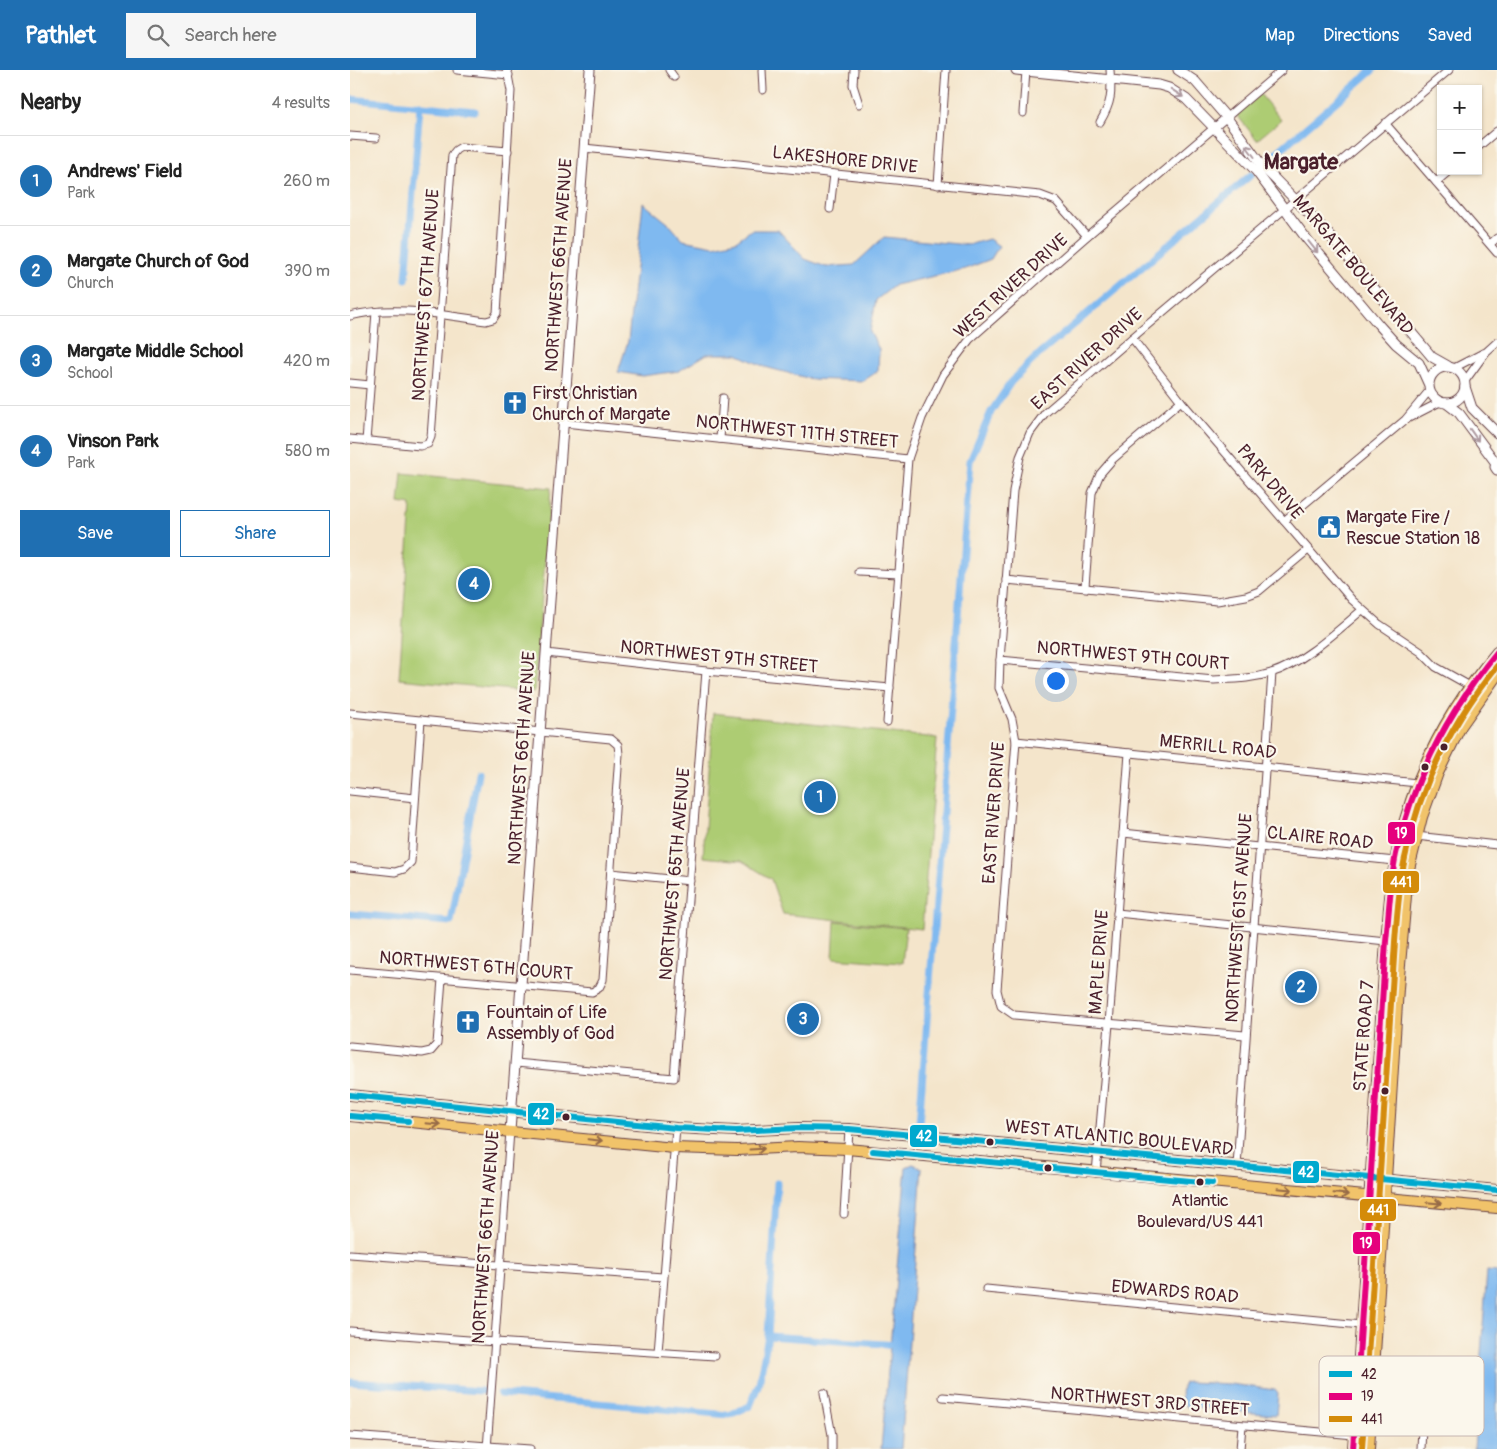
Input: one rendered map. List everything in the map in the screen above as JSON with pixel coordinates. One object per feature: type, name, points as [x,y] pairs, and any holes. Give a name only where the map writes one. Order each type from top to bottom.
[{"type":"main road","name":"STATE ROAD 7","points":[[1359,1356],[1388,912],[1395,861],[1417,783],[1440,734],[1470,686],[1497,652]]},
{"type":"main road","name":"STATE ROAD 7","points":[[1375,1356],[1406,886],[1416,836],[1433,786],[1462,726],[1497,675]]},
{"type":"main road","points":[[1462,726],[1460,718],[1471,699],[1470,686]]},
{"type":"main road","points":[[1409,806],[1410,826],[1416,836]]},
{"type":"main road","points":[[1388,912],[1394,932],[1401,946]]},
{"type":"main road","points":[[1386,941],[1394,953],[1400,970]]},
{"type":"main road","name":"WEST ATLANTIC BOULEVARD","points":[[350,1095],[676,1128],[736,1131],[798,1128],[849,1129],[1497,1190]]},
{"type":"main road","name":"WEST ATLANTIC BOULEVARD","points":[[350,1116],[674,1148],[737,1150],[798,1146],[847,1149],[1497,1208]]},
{"type":"main road","name":"STATE ROAD 7","points":[[1353,1449],[1354,1436]]},
{"type":"main road","points":[[1355,1436],[1364,1449]]},
{"type":"main road","name":"STATE ROAD 7","points":[[1369,1449],[1370,1436]]},
{"type":"street","points":[[350,316],[389,310],[486,321],[493,319],[497,313],[508,151],[510,72],[457,70]]},
{"type":"street","name":"NORTHWEST 66TH AVENUE","points":[[487,1447],[590,70]]},
{"type":"street","points":[[669,70],[674,78]]},
{"type":"street","points":[[762,70],[763,90]]},
{"type":"street","points":[[854,70],[853,85],[859,104]]},
{"type":"street","points":[[938,185],[946,70]]},
{"type":"street","name":"MARGATE BOULEVARD","points":[[1016,70],[1111,75],[1159,84],[1186,99],[1256,171],[1321,256],[1388,336],[1419,363],[1429,387]]},
{"type":"street","name":"MARGATE BOULEVARD","points":[[1178,70],[1195,81],[1227,118],[1263,168],[1326,231],[1432,357],[1451,367]]},
{"type":"street","name":"WEST RIVER DRIVE","points":[[887,722],[908,459],[922,418],[943,375],[970,339],[1087,236],[1282,70]]},
{"type":"street","name":"EAST RIVER DRIVE","points":[[1109,1024],[1014,1015],[1001,1006],[997,990],[1016,741],[1012,719],[999,688],[1000,660],[1013,491],[1020,457],[1030,433],[1045,413],[1449,70]]},
{"type":"street","points":[[1023,113],[1026,71]]},
{"type":"street","points":[[1100,122],[1109,107],[1111,75]]},
{"type":"street","points":[[1385,124],[1497,253]]},
{"type":"street","points":[[1482,144],[1497,131]]},
{"type":"street","points":[[350,136],[376,138]]},
{"type":"street","name":"NORTHWEST 67TH AVENUE","points":[[366,441],[420,446],[428,444],[431,438],[452,155],[461,147],[508,151]]},
{"type":"street","name":"LAKESHORE DRIVE","points":[[584,148],[1040,195],[1056,201],[1087,236]]},
{"type":"street","points":[[830,209],[834,174]]},
{"type":"street","points":[[1436,182],[1444,175]]},
{"type":"street","points":[[1490,244],[1497,238]]},
{"type":"street","points":[[350,439],[366,441],[376,312]]},
{"type":"street","name":"PARK DRIVE","points":[[1132,338],[1181,400],[1308,550],[1362,610],[1379,624],[1421,652],[1436,667],[1470,686]]},
{"type":"street","points":[[1405,420],[1443,402],[1459,399],[1465,384],[1486,352],[1497,342]]},
{"type":"street","points":[[1284,521],[1405,420],[1429,387],[1433,373],[1437,369],[1451,367],[1486,352]]},
{"type":"street","points":[[1451,367],[1459,371],[1472,408],[1497,433]]},
{"type":"street","points":[[350,383],[370,385]]},
{"type":"street","points":[[1429,387],[1432,395],[1459,413],[1496,463],[1495,467],[1497,470]]},
{"type":"street","points":[[720,439],[723,398]]},
{"type":"street","points":[[1085,587],[1092,493],[1100,474],[1113,459],[1181,400]]},
{"type":"street","name":"NORTHWEST 11TH STREET","points":[[564,423],[908,459]]},
{"type":"street","points":[[1006,580],[1217,601],[1246,596],[1259,591],[1308,550]]},
{"type":"street","points":[[859,572],[898,574]]},
{"type":"street","name":"NORTHWEST 9TH COURT","points":[[1000,660],[1214,680],[1242,679],[1272,673],[1295,662],[1323,643],[1362,610]]},
{"type":"street","name":"NORTHWEST 9TH STREET","points":[[546,653],[706,671],[890,688]]},
{"type":"street","name":"NORTHWEST 65TH AVENUE","points":[[516,1063],[674,1078],[706,671]]},
{"type":"street","name":"NORTHWEST 61ST AVENUE","points":[[1237,1166],[1272,673]]},
{"type":"street","points":[[350,713],[611,739],[618,745],[619,754],[611,873],[690,882]]},
{"type":"street","points":[[350,867],[395,872],[404,869],[411,862],[421,720]]},
{"type":"street","name":"MERRILL ROAD","points":[[1016,741],[1417,783]]},
{"type":"street","name":"MAPLE DRIVE","points":[[1096,1173],[1129,753]]},
{"type":"street","points":[[350,791],[415,798]]},
{"type":"street","name":"CLAIRE ROAD","points":[[1123,833],[1395,861]]},
{"type":"street","points":[[1416,836],[1497,845]]},
{"type":"street","name":"NORTHWEST 6TH COURT","points":[[350,970],[592,992],[599,988],[603,980],[611,873]]},
{"type":"street","points":[[1117,913],[1386,941]]},
{"type":"street","points":[[350,1046],[422,1054],[431,1051],[436,1044],[442,979]]},
{"type":"street","points":[[1109,1024],[1245,1035]]},
{"type":"street","points":[[658,1352],[676,1128]]},
{"type":"street","points":[[844,1214],[849,1129]]},
{"type":"street","points":[[350,1254],[663,1277]]},
{"type":"street","name":"EDWARDS ROAD","points":[[986,1289],[1361,1325]]},
{"type":"street","points":[[350,1331],[715,1356]]},
{"type":"street","points":[[824,1393],[832,1436],[832,1449]]},
{"type":"street","name":"NORTHWEST 3RD STREET","points":[[944,1397],[1319,1432]]},
{"type":"street","points":[[1240,1449],[1242,1426]]},
{"type":"street","points":[[350,1436],[530,1449]]},
{"type":"street","points":[[1422,1436],[1422,1449]]},
{"type":"green space","points":[[1260,94],[1281,120],[1257,140],[1236,114]]},
{"type":"green space","points":[[402,473],[551,488],[534,692],[399,679],[411,505],[399,503]]},
{"type":"green space","points":[[713,713],[937,738],[922,929],[783,914],[771,879],[742,861],[703,857]]},
{"type":"green space","points":[[835,921],[906,928],[902,963],[833,958]]},
{"type":"water","points":[[643,203],[669,224],[683,240],[714,246],[736,241],[751,230],[778,230],[805,259],[826,267],[854,265],[884,237],[968,245],[989,239],[999,246],[991,259],[965,269],[895,285],[876,300],[870,332],[879,349],[878,371],[863,381],[811,379],[765,367],[737,354],[707,354],[679,371],[642,376],[618,372],[628,341]]},
{"type":"water","points":[[913,1164],[922,1168],[901,1449],[881,1449],[906,1167]]},
{"type":"water","points":[[1487,1271],[1497,1272],[1497,1449],[1474,1449],[1475,1436],[1484,1436],[1484,1356],[1481,1356]]},
{"type":"water","points":[[1184,1383],[1230,1384],[1275,1390],[1278,1394],[1276,1415],[1186,1407],[1181,1392]]},
{"type":"waterway","points":[[1268,160],[1373,70]]},
{"type":"waterway","points":[[350,99],[475,111]]},
{"type":"waterway","points":[[406,279],[420,105]]},
{"type":"waterway","points":[[919,1124],[970,461],[991,412],[1011,382],[1036,357],[1251,175]]},
{"type":"waterway","points":[[350,914],[451,922],[478,773]]},
{"type":"waterway","points":[[500,1394],[729,1415],[750,1406],[759,1383],[768,1336],[777,1183]]},
{"type":"waterway","points":[[768,1336],[897,1345]]},
{"type":"waterway","points":[[350,1382],[482,1391]]},
{"type":"transit line","name":"19","points":[[1359,1356],[1386,941],[1396,854],[1412,799],[1434,747],[1463,698],[1497,652]]},
{"type":"transit line","name":"441","points":[[1368,1356],[1398,900],[1403,868],[1419,806],[1439,756],[1466,710],[1497,666]]},
{"type":"transit line","name":"42","points":[[350,1095],[676,1128],[736,1131],[798,1128],[849,1129],[1497,1190]]},
{"type":"transit line","name":"42","points":[[350,1116],[408,1121]]},
{"type":"transit line","name":"42","points":[[873,1151],[1212,1183]]},
{"type":"transit line","name":"19","points":[[1353,1449],[1354,1436]]},
{"type":"transit line","name":"441","points":[[1362,1449],[1363,1436]]},
{"type":"place","name":"First Christian Church of Margate","points":[[515,403]]},
{"type":"place","name":"Margate Fire / Rescue Station 18","points":[[1329,527]]},
{"type":"place","name":"Vinson Park","points":[[474,584]]},
{"type":"place","name":"Andrews' Field","points":[[820,797]]},
{"type":"place","name":"Margate Church of God","points":[[1301,987]]},
{"type":"place","name":"Margate Middle School","points":[[803,1019]]},
{"type":"place","name":"Fountain of Life Assembly of God","points":[[468,1022]]},
{"type":"place","name":"Atlantic Boulevard/US 441","points":[[1200,1182]]},
{"type":"district","name":"Margate","points":[[1301,162]]}]
